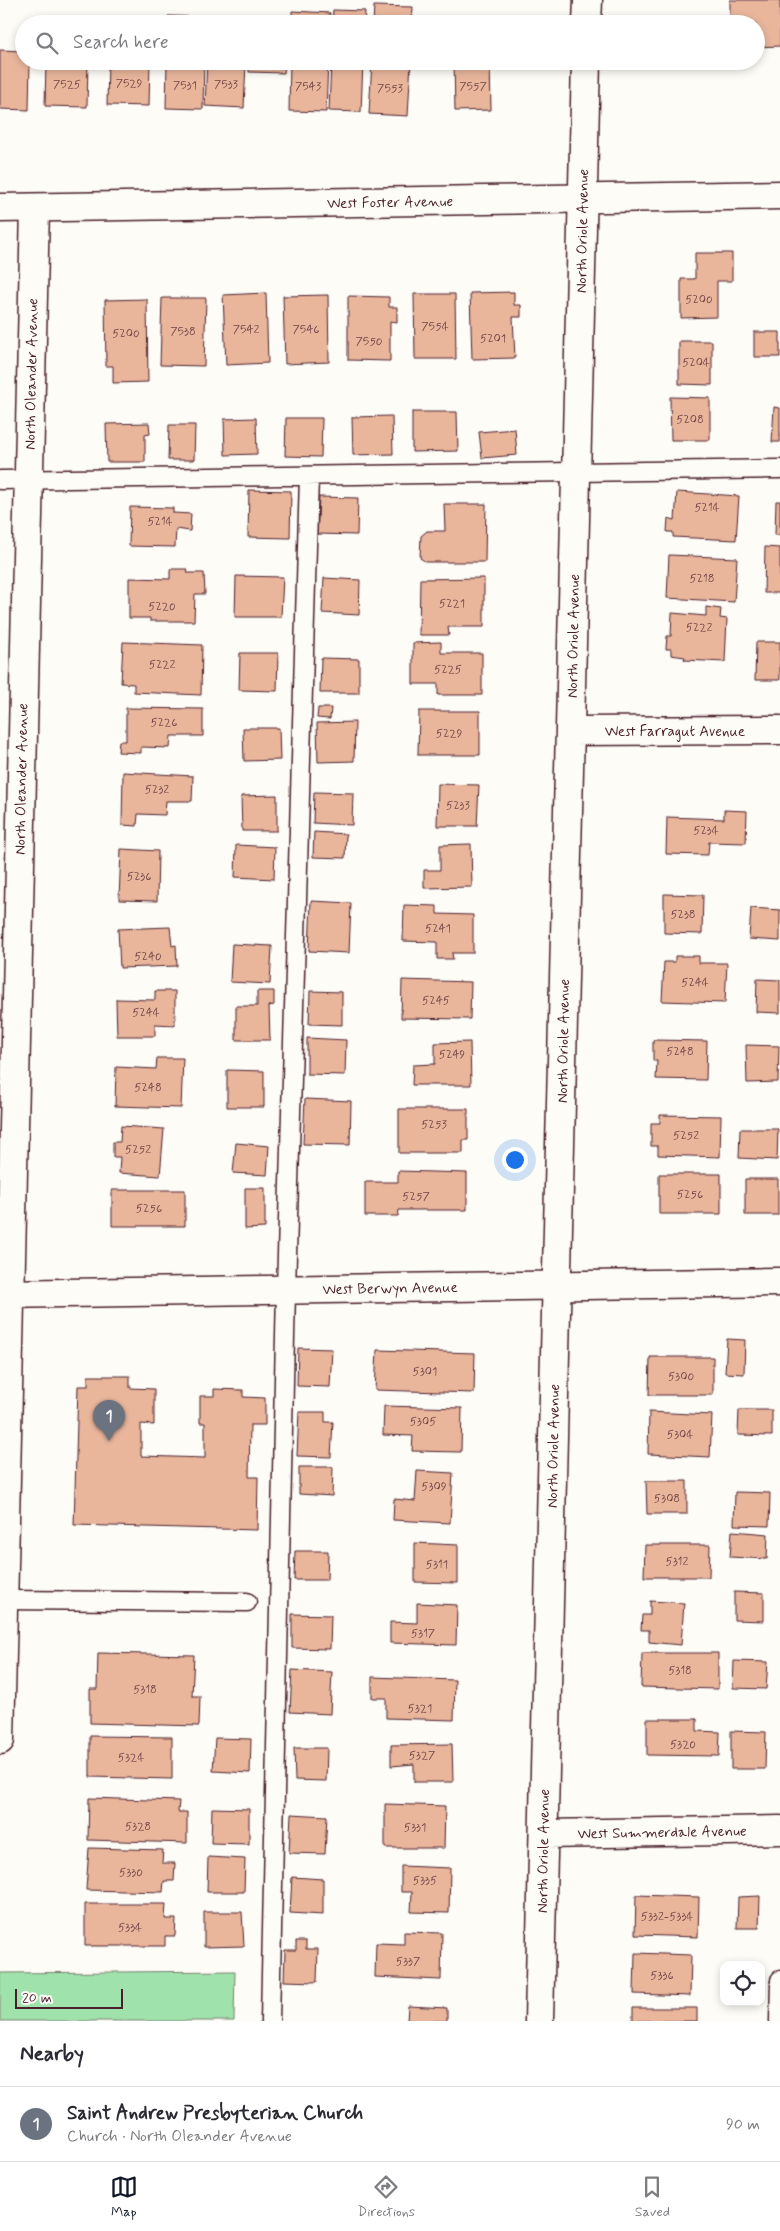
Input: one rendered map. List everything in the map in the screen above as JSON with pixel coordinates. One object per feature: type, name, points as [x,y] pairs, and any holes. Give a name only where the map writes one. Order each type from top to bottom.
[{"type":"street","points":[[587,15],[588,0]]},
{"type":"street","name":"North Oriole Avenue","points":[[539,2021],[586,70]]},
{"type":"street","name":"West Foster Avenue","points":[[0,208],[780,195]]},
{"type":"street","name":"North Oleander Avenue","points":[[0,1740],[3,1600],[4,1294],[29,480],[35,208]]},
{"type":"street","name":"West Farragut Avenue","points":[[570,731],[780,730]]},
{"type":"street","name":"West Berwyn Avenue","points":[[4,1294],[780,1282]]},
{"type":"street","name":"West Summerdale Avenue","points":[[544,1834],[780,1830]]},
{"type":"lane","points":[[0,480],[780,469]]},
{"type":"lane","points":[[270,2021],[286,1290],[309,476]]},
{"type":"lane","points":[[3,1600],[247,1602]]},
{"type":"lane","points":[[779,2021],[780,1980]]},
{"type":"green space","points":[[235,1971],[234,2021],[0,2021],[0,1973]]},
{"type":"building","points":[[730,0],[780,0],[780,46],[765,47],[765,15],[730,15]]},
{"type":"building","points":[[374,6],[413,7],[413,15],[374,15]]},
{"type":"building","points":[[333,10],[365,11],[365,15],[333,15]]},
{"type":"building","points":[[292,11],[330,13],[330,15],[292,15]]},
{"type":"building","points":[[0,50],[15,51],[15,70],[30,70],[29,110],[0,109]]},
{"type":"building","points":[[46,70],[88,70],[87,107],[45,106]]},
{"type":"building","points":[[108,70],[150,70],[149,106],[107,105]]},
{"type":"building","points":[[167,70],[204,70],[203,109],[166,108]]},
{"type":"building","points":[[207,70],[246,70],[244,108],[205,106]]},
{"type":"building","points":[[249,70],[284,70],[284,73],[249,72]]},
{"type":"building","points":[[290,70],[328,70],[326,112],[289,111]]},
{"type":"building","points":[[331,70],[363,70],[361,112],[329,111]]},
{"type":"building","points":[[371,70],[411,70],[408,116],[369,114]]},
{"type":"building","points":[[454,70],[490,70],[491,110],[455,111]]},
{"type":"building","points":[[695,253],[732,253],[732,281],[717,281],[717,317],[681,318],[681,279],[695,279]]},
{"type":"building","points":[[514,292],[514,305],[521,305],[521,317],[513,317],[515,358],[472,359],[470,293]]},
{"type":"building","points":[[266,293],[268,363],[226,365],[223,295]]},
{"type":"building","points":[[414,294],[455,294],[456,359],[415,359]]},
{"type":"building","points":[[328,295],[329,362],[285,364],[283,296]]},
{"type":"building","points":[[348,296],[389,297],[389,307],[397,307],[397,322],[390,321],[390,361],[348,360]]},
{"type":"building","points":[[162,298],[206,298],[204,366],[160,365]]},
{"type":"building","points":[[147,299],[148,382],[113,383],[113,366],[106,366],[105,300]]},
{"type":"building","points":[[754,332],[780,332],[780,357],[754,357]]},
{"type":"building","points":[[679,341],[712,341],[712,385],[679,384]]},
{"type":"building","points":[[670,397],[710,398],[710,440],[671,440]]},
{"type":"building","points":[[774,407],[780,408],[780,442],[772,442]]},
{"type":"building","points":[[412,412],[457,412],[458,451],[412,452]]},
{"type":"building","points":[[392,416],[393,454],[353,455],[352,417]]},
{"type":"building","points":[[256,418],[257,454],[225,455],[224,419]]},
{"type":"building","points":[[286,418],[322,418],[321,457],[285,456]]},
{"type":"building","points":[[149,423],[150,434],[145,435],[145,462],[107,462],[106,424]]},
{"type":"building","points":[[169,425],[195,425],[194,460],[168,460]]},
{"type":"building","points":[[515,429],[517,455],[482,458],[479,432]]},
{"type":"building","points":[[249,490],[291,491],[290,538],[248,537]]},
{"type":"building","points":[[677,492],[739,496],[736,540],[673,537],[673,532],[667,532],[668,518],[675,520]]},
{"type":"building","points":[[319,497],[358,498],[357,535],[317,534]]},
{"type":"building","points":[[776,501],[780,501],[780,535],[775,535]]},
{"type":"building","points":[[444,504],[486,504],[485,562],[426,562],[420,558],[421,536],[427,531],[445,531]]},
{"type":"building","points":[[130,507],[173,508],[173,513],[191,514],[190,531],[176,529],[175,547],[129,546]]},
{"type":"building","points":[[765,547],[780,548],[780,593],[764,593]]},
{"type":"building","points":[[669,555],[737,558],[734,602],[667,598]]},
{"type":"building","points":[[170,569],[188,569],[187,573],[204,573],[205,594],[195,594],[194,621],[150,621],[150,618],[129,618],[129,578],[170,579]]},
{"type":"building","points":[[236,576],[283,577],[281,617],[235,617]]},
{"type":"building","points":[[324,578],[360,580],[359,615],[322,613]]},
{"type":"building","points":[[484,578],[484,627],[448,627],[449,635],[419,635],[420,579]]},
{"type":"building","points":[[706,607],[721,609],[720,618],[727,619],[725,662],[684,660],[685,657],[671,655],[671,649],[666,649],[667,636],[671,636],[672,613],[706,616]]},
{"type":"building","points":[[123,642],[202,645],[201,695],[134,692],[134,684],[121,683]]},
{"type":"building","points":[[441,642],[441,653],[482,653],[482,695],[438,695],[438,684],[413,684],[413,643]]},
{"type":"building","points":[[756,642],[780,642],[780,680],[755,680]]},
{"type":"building","points":[[240,653],[278,653],[277,691],[239,690]]},
{"type":"building","points":[[321,658],[359,659],[359,693],[320,693]]},
{"type":"building","points":[[126,708],[203,709],[203,736],[171,736],[170,748],[141,747],[141,753],[118,752],[119,741],[126,741]]},
{"type":"building","points":[[318,708],[331,708],[330,719],[317,718]]},
{"type":"building","points":[[419,711],[480,711],[480,755],[418,755]]},
{"type":"building","points":[[355,722],[354,761],[318,762],[317,723]]},
{"type":"building","points":[[243,728],[279,728],[280,760],[244,761]]},
{"type":"building","points":[[123,772],[193,776],[192,801],[166,801],[165,815],[138,814],[137,826],[122,825]]},
{"type":"building","points":[[438,784],[479,785],[477,826],[437,826]]},
{"type":"building","points":[[314,792],[353,793],[352,825],[313,823]]},
{"type":"building","points":[[277,795],[277,831],[242,831],[241,796]]},
{"type":"building","points":[[724,810],[747,811],[746,843],[709,842],[708,855],[666,854],[667,817],[724,819]]},
{"type":"building","points":[[314,832],[346,834],[345,858],[313,857]]},
{"type":"building","points":[[471,844],[472,887],[424,888],[424,870],[440,870],[440,845]]},
{"type":"building","points":[[236,845],[275,847],[274,879],[235,877]]},
{"type":"building","points":[[121,849],[158,851],[157,901],[119,900]]},
{"type":"building","points":[[664,894],[703,895],[702,934],[664,933]]},
{"type":"building","points":[[311,901],[351,903],[349,953],[309,951]]},
{"type":"building","points":[[404,905],[437,906],[437,914],[473,915],[473,953],[452,953],[453,959],[437,959],[437,942],[403,941]]},
{"type":"building","points":[[751,908],[780,910],[780,941],[749,939]]},
{"type":"building","points":[[170,927],[172,946],[176,945],[177,966],[120,968],[118,929]]},
{"type":"building","points":[[232,944],[272,946],[270,984],[230,982]]},
{"type":"building","points":[[675,956],[699,956],[699,963],[727,963],[725,1003],[662,1001],[664,962],[675,962]]},
{"type":"building","points":[[757,979],[780,980],[780,1013],[756,1012]]},
{"type":"building","points":[[402,980],[471,982],[470,1019],[401,1018]]},
{"type":"building","points":[[155,991],[175,991],[175,1025],[155,1024],[155,1036],[117,1036],[116,999],[155,1000]]},
{"type":"building","points":[[257,991],[274,991],[274,1005],[269,1006],[270,1040],[236,1040],[236,1006],[257,1006]]},
{"type":"building","points":[[310,991],[342,992],[342,1025],[309,1024]]},
{"type":"building","points":[[307,1038],[346,1040],[345,1075],[307,1074]]},
{"type":"building","points":[[653,1040],[707,1041],[706,1080],[656,1079],[657,1061],[653,1061]]},
{"type":"building","points":[[470,1042],[471,1085],[412,1085],[413,1065],[435,1064],[435,1043]]},
{"type":"building","points":[[746,1045],[779,1046],[778,1082],[747,1083]]},
{"type":"building","points":[[157,1058],[183,1058],[181,1108],[115,1106],[116,1067],[156,1069]]},
{"type":"building","points":[[227,1070],[264,1071],[264,1107],[227,1107]]},
{"type":"building","points":[[305,1099],[351,1101],[350,1145],[303,1144]]},
{"type":"building","points":[[399,1109],[468,1109],[468,1140],[463,1140],[463,1153],[399,1153]]},
{"type":"building","points":[[660,1115],[721,1116],[720,1157],[658,1155],[658,1146],[651,1146],[651,1123],[660,1123]]},
{"type":"building","points":[[121,1126],[164,1129],[160,1176],[119,1173],[120,1157],[113,1157],[113,1142],[120,1142]]},
{"type":"building","points":[[740,1129],[778,1129],[777,1160],[739,1158]]},
{"type":"building","points":[[236,1143],[269,1146],[267,1175],[233,1173]]},
{"type":"building","points":[[398,1171],[467,1173],[467,1210],[399,1210],[398,1216],[365,1216],[365,1182],[398,1182]]},
{"type":"building","points":[[659,1174],[721,1174],[721,1214],[659,1214]]},
{"type":"building","points":[[745,1179],[778,1179],[778,1215],[745,1215]]},
{"type":"building","points":[[245,1188],[265,1188],[265,1228],[245,1229]]},
{"type":"building","points":[[112,1190],[185,1190],[185,1226],[112,1226]]},
{"type":"building","points":[[727,1339],[745,1340],[744,1374],[725,1373]]},
{"type":"building","points":[[298,1348],[332,1349],[330,1387],[297,1386]]},
{"type":"building","points":[[377,1350],[475,1353],[474,1393],[375,1390]]},
{"type":"building","points":[[650,1357],[713,1357],[713,1395],[649,1395]]},
{"type":"building","points":[[88,1376],[130,1376],[130,1388],[154,1389],[154,1425],[141,1424],[141,1456],[205,1458],[205,1423],[200,1423],[200,1396],[214,1396],[214,1389],[243,1390],[243,1397],[265,1398],[265,1425],[250,1425],[249,1477],[258,1477],[257,1530],[74,1525],[78,1386],[88,1386]]},
{"type":"building","points":[[384,1406],[462,1408],[461,1452],[412,1451],[413,1436],[383,1435]]},
{"type":"building","points":[[739,1410],[772,1410],[772,1436],[738,1435]]},
{"type":"building","points":[[299,1412],[325,1412],[325,1422],[333,1422],[331,1457],[297,1456]]},
{"type":"building","points":[[649,1412],[712,1415],[710,1457],[648,1454]]},
{"type":"building","points":[[299,1467],[333,1467],[332,1496],[299,1494]]},
{"type":"building","points":[[417,1471],[453,1473],[450,1523],[393,1520],[394,1499],[415,1501]]},
{"type":"building","points":[[646,1481],[687,1481],[687,1514],[647,1514]]},
{"type":"building","points":[[735,1492],[770,1493],[769,1526],[734,1525]]},
{"type":"building","points":[[732,1531],[768,1534],[767,1559],[730,1557]]},
{"type":"building","points":[[415,1543],[458,1545],[458,1583],[415,1582]]},
{"type":"building","points":[[645,1545],[710,1545],[709,1577],[644,1577]]},
{"type":"building","points":[[295,1551],[328,1551],[327,1580],[294,1580]]},
{"type":"building","points":[[734,1592],[764,1593],[764,1621],[734,1620]]},
{"type":"building","points":[[650,1601],[684,1603],[681,1645],[649,1642],[649,1630],[641,1630],[642,1615],[650,1615]]},
{"type":"building","points":[[417,1603],[457,1605],[456,1645],[390,1643],[390,1622],[417,1623]]},
{"type":"building","points":[[292,1614],[331,1615],[330,1649],[292,1648]]},
{"type":"building","points":[[98,1653],[194,1655],[192,1696],[200,1696],[199,1726],[90,1723],[90,1689],[97,1689]]},
{"type":"building","points":[[642,1653],[718,1653],[718,1689],[641,1687]]},
{"type":"building","points":[[734,1661],[768,1662],[766,1689],[733,1688]]},
{"type":"building","points":[[292,1670],[332,1672],[330,1714],[290,1712]]},
{"type":"building","points":[[372,1677],[455,1680],[454,1720],[386,1718],[386,1698],[372,1698]]},
{"type":"building","points":[[647,1719],[697,1719],[697,1731],[720,1732],[719,1756],[647,1755]]},
{"type":"building","points":[[731,1731],[766,1732],[765,1769],[731,1769]]},
{"type":"building","points":[[90,1736],[172,1737],[172,1779],[90,1777]]},
{"type":"building","points":[[215,1738],[251,1739],[250,1773],[213,1771]]},
{"type":"building","points":[[452,1744],[453,1782],[414,1782],[414,1764],[391,1766],[391,1745]]},
{"type":"building","points":[[294,1748],[327,1748],[326,1781],[295,1780]]},
{"type":"building","points":[[89,1798],[179,1801],[178,1812],[187,1812],[187,1843],[88,1840]]},
{"type":"building","points":[[385,1804],[445,1806],[444,1848],[385,1848]]},
{"type":"building","points":[[212,1808],[249,1809],[249,1844],[211,1843]]},
{"type":"building","points":[[291,1814],[327,1816],[325,1854],[289,1853]]},
{"type":"building","points":[[89,1848],[163,1850],[162,1863],[175,1863],[174,1881],[164,1881],[163,1892],[86,1890]]},
{"type":"building","points":[[208,1857],[245,1859],[244,1892],[207,1892]]},
{"type":"building","points":[[401,1866],[450,1868],[449,1913],[411,1912],[412,1892],[401,1892]]},
{"type":"building","points":[[292,1877],[323,1879],[323,1915],[290,1913]]},
{"type":"building","points":[[636,1895],[699,1897],[698,1937],[635,1935]]},
{"type":"building","points":[[760,1896],[759,1928],[737,1928],[738,1897]]},
{"type":"building","points":[[85,1904],[166,1904],[165,1919],[176,1919],[175,1936],[165,1936],[165,1946],[85,1946]]},
{"type":"building","points":[[204,1912],[242,1912],[244,1946],[204,1947]]},
{"type":"building","points":[[404,1932],[442,1933],[441,1980],[375,1977],[376,1943],[404,1944]]},
{"type":"building","points":[[296,1941],[306,1941],[306,1949],[318,1949],[317,1982],[284,1981],[285,1950],[296,1950]]},
{"type":"building","points":[[635,1953],[691,1955],[690,1996],[634,1994]]},
{"type":"building","points":[[408,2006],[447,2008],[447,2021],[407,2021]]},
{"type":"building","points":[[633,2008],[697,2008],[697,2021],[633,2021]]},
{"type":"place","name":"Saint Andrew Presbyterian Church","points":[[109,1441]]}]
